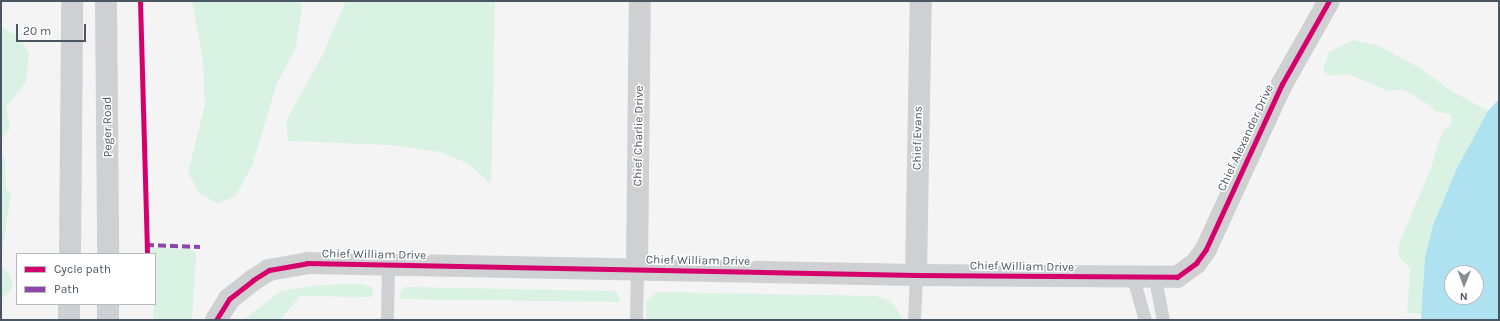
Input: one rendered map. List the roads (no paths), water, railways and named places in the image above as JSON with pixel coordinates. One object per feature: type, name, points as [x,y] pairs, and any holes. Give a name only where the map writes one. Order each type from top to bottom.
[{"type":"main road","points":[[70,253],[72,1]]},
{"type":"main road","name":"Peger Road","points":[[106,1],[108,253]]},
{"type":"main road","points":[[69,305],[69,320]]},
{"type":"main road","points":[[108,305],[108,320]]},
{"type":"street","name":"Chief Charlie Drive","points":[[637,270],[640,1]]},
{"type":"street","name":"Chief Evans","points":[[916,275],[921,1]]},
{"type":"street","name":"Chief Alexander Drive","points":[[1177,277],[1196,263],[1206,249],[1282,84],[1329,1]]},
{"type":"street","name":"Chief William Drive","points":[[216,320],[229,299],[253,280],[285,266],[307,263],[1155,279],[1177,277]]},
{"type":"lane","points":[[387,320],[388,265]]},
{"type":"lane","points":[[636,320],[637,270]]},
{"type":"lane","points":[[914,320],[916,275]]},
{"type":"lane","points":[[1133,278],[1145,320]]},
{"type":"lane","points":[[1155,279],[1163,320]]},
{"type":"water","points":[[1499,99],[1499,320],[1421,320],[1425,257],[1433,225],[1457,168],[1488,111]]}]
